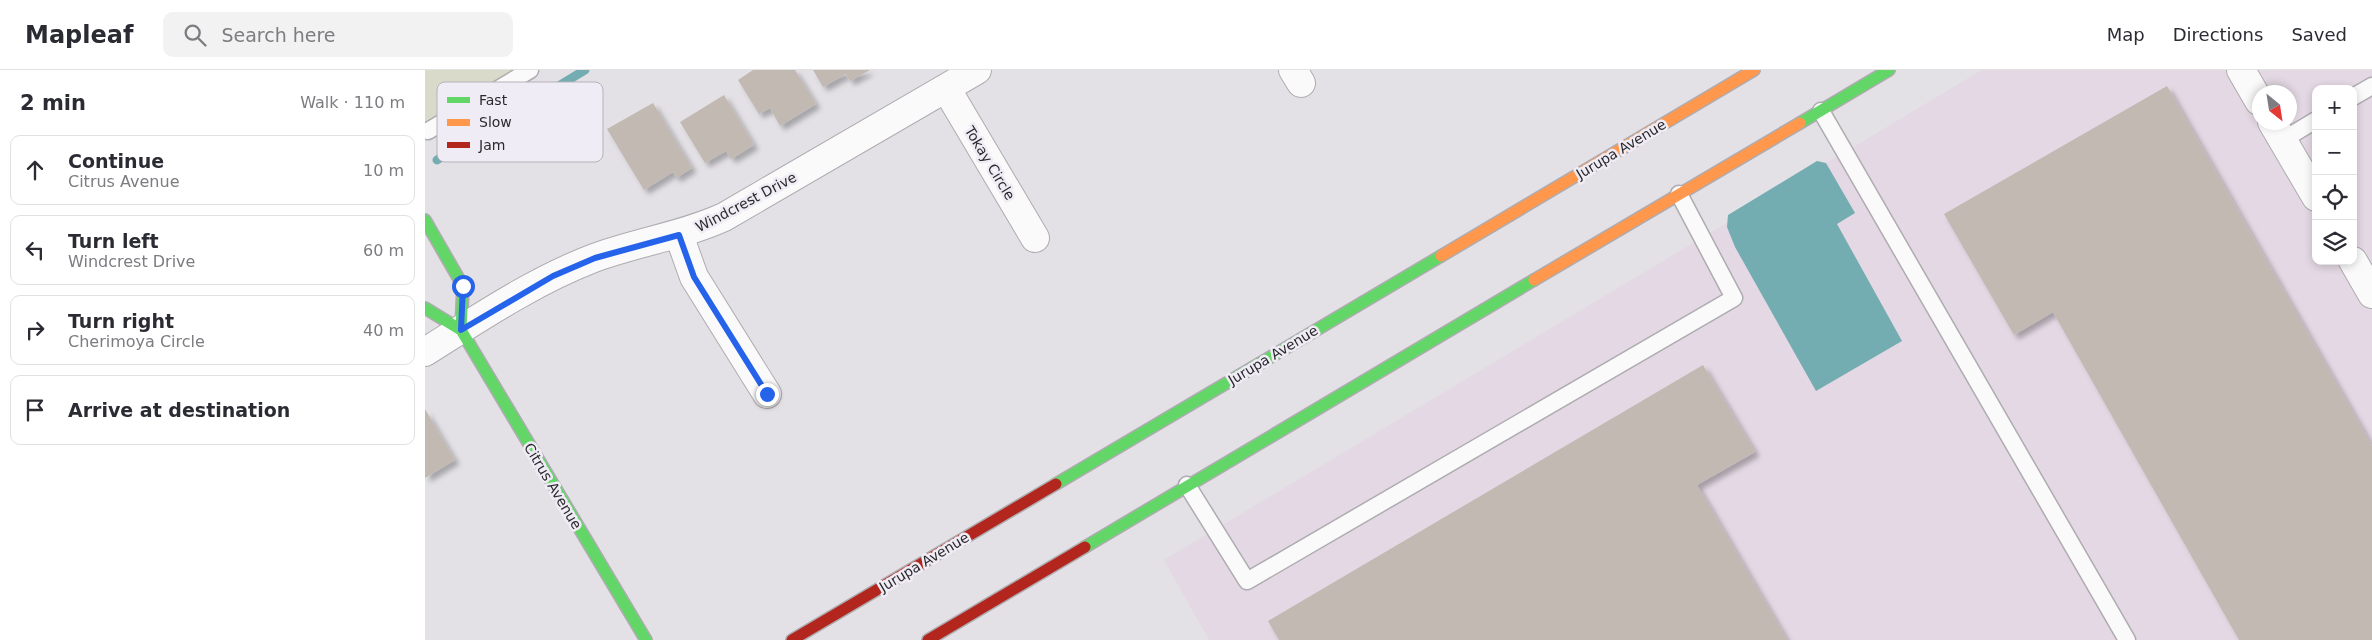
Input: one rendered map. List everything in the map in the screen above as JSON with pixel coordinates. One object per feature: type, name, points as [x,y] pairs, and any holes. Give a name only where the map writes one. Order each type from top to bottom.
[{"type":"main road","name":"Jurupa Avenue","points":[[792,640],[1754,70]]},
{"type":"main road","points":[[932,639],[1187,485],[1889,70]]},
{"type":"main road","points":[[425,220],[463,286],[461,330]]},
{"type":"main road","name":"Citrus Avenue","points":[[425,308],[461,330],[646,640]]},
{"type":"street","name":"Windcrest Drive","points":[[425,352],[561,272],[602,256],[679,235],[715,221],[758,198],[977,70]]},
{"type":"street","points":[[2241,70],[2252,89]]},
{"type":"street","name":"Tokay Circle","points":[[946,88],[1035,238]]},
{"type":"street","points":[[2277,131],[2312,190]]},
{"type":"street","points":[[679,235],[694,277],[767,394]]},
{"type":"street","points":[[2355,265],[2372,294]]},
{"type":"lane","points":[[510,82],[530,70]]},
{"type":"lane","points":[[2357,95],[2372,86]]},
{"type":"lane","points":[[1821,111],[2127,640]]},
{"type":"lane","points":[[2277,131],[2312,121]]},
{"type":"lane","points":[[428,131],[437,126]]},
{"type":"lane","points":[[1187,485],[1247,581],[1734,298],[1679,194]]},
{"type":"shaded area","points":[[1982,70],[2372,70],[2372,640],[1209,640],[1164,560]]},
{"type":"green space","points":[[425,70],[515,70],[495,82],[437,82],[437,117],[425,124]]},
{"type":"water","points":[[1817,161],[1826,163],[1855,213],[1837,224],[1902,341],[1816,391],[1735,247],[1727,227],[1728,215]]},
{"type":"building","points":[[753,70],[795,70],[816,104],[780,126],[770,108],[759,114],[738,80]]},
{"type":"building","points":[[813,70],[870,70],[850,81],[846,74],[823,87]]},
{"type":"building","points":[[2167,86],[2372,446],[2372,640],[2239,640],[2053,312],[2014,335],[1944,214]]},
{"type":"building","points":[[724,95],[754,145],[731,159],[726,151],[705,163],[680,122]]},
{"type":"building","points":[[653,103],[692,168],[676,178],[673,172],[644,190],[607,129]]},
{"type":"building","points":[[1703,365],[1755,452],[1697,485],[1787,640],[1279,640],[1268,621]]},
{"type":"building","points":[[425,409],[455,460],[425,478]]},
{"type":"waterway","points":[[565,82],[585,70]]},
{"type":"traffic: fast","points":[[1800,123],[1889,70]]},
{"type":"traffic: fast","points":[[425,220],[463,286],[461,330]]},
{"type":"traffic: fast","points":[[1056,484],[1441,256]]},
{"type":"traffic: fast","points":[[1085,547],[1534,280]]},
{"type":"traffic: fast","points":[[425,308],[461,330],[646,640]]},
{"type":"traffic: slow","points":[[1441,256],[1754,70]]},
{"type":"traffic: slow","points":[[1534,280],[1800,123]]},
{"type":"traffic: jam","points":[[792,640],[1056,484]]},
{"type":"traffic: jam","points":[[928,640],[1085,547]]},
{"type":"route","points":[[463,286],[461,330],[553,276],[595,258],[679,235],[694,277],[767,394]]}]
